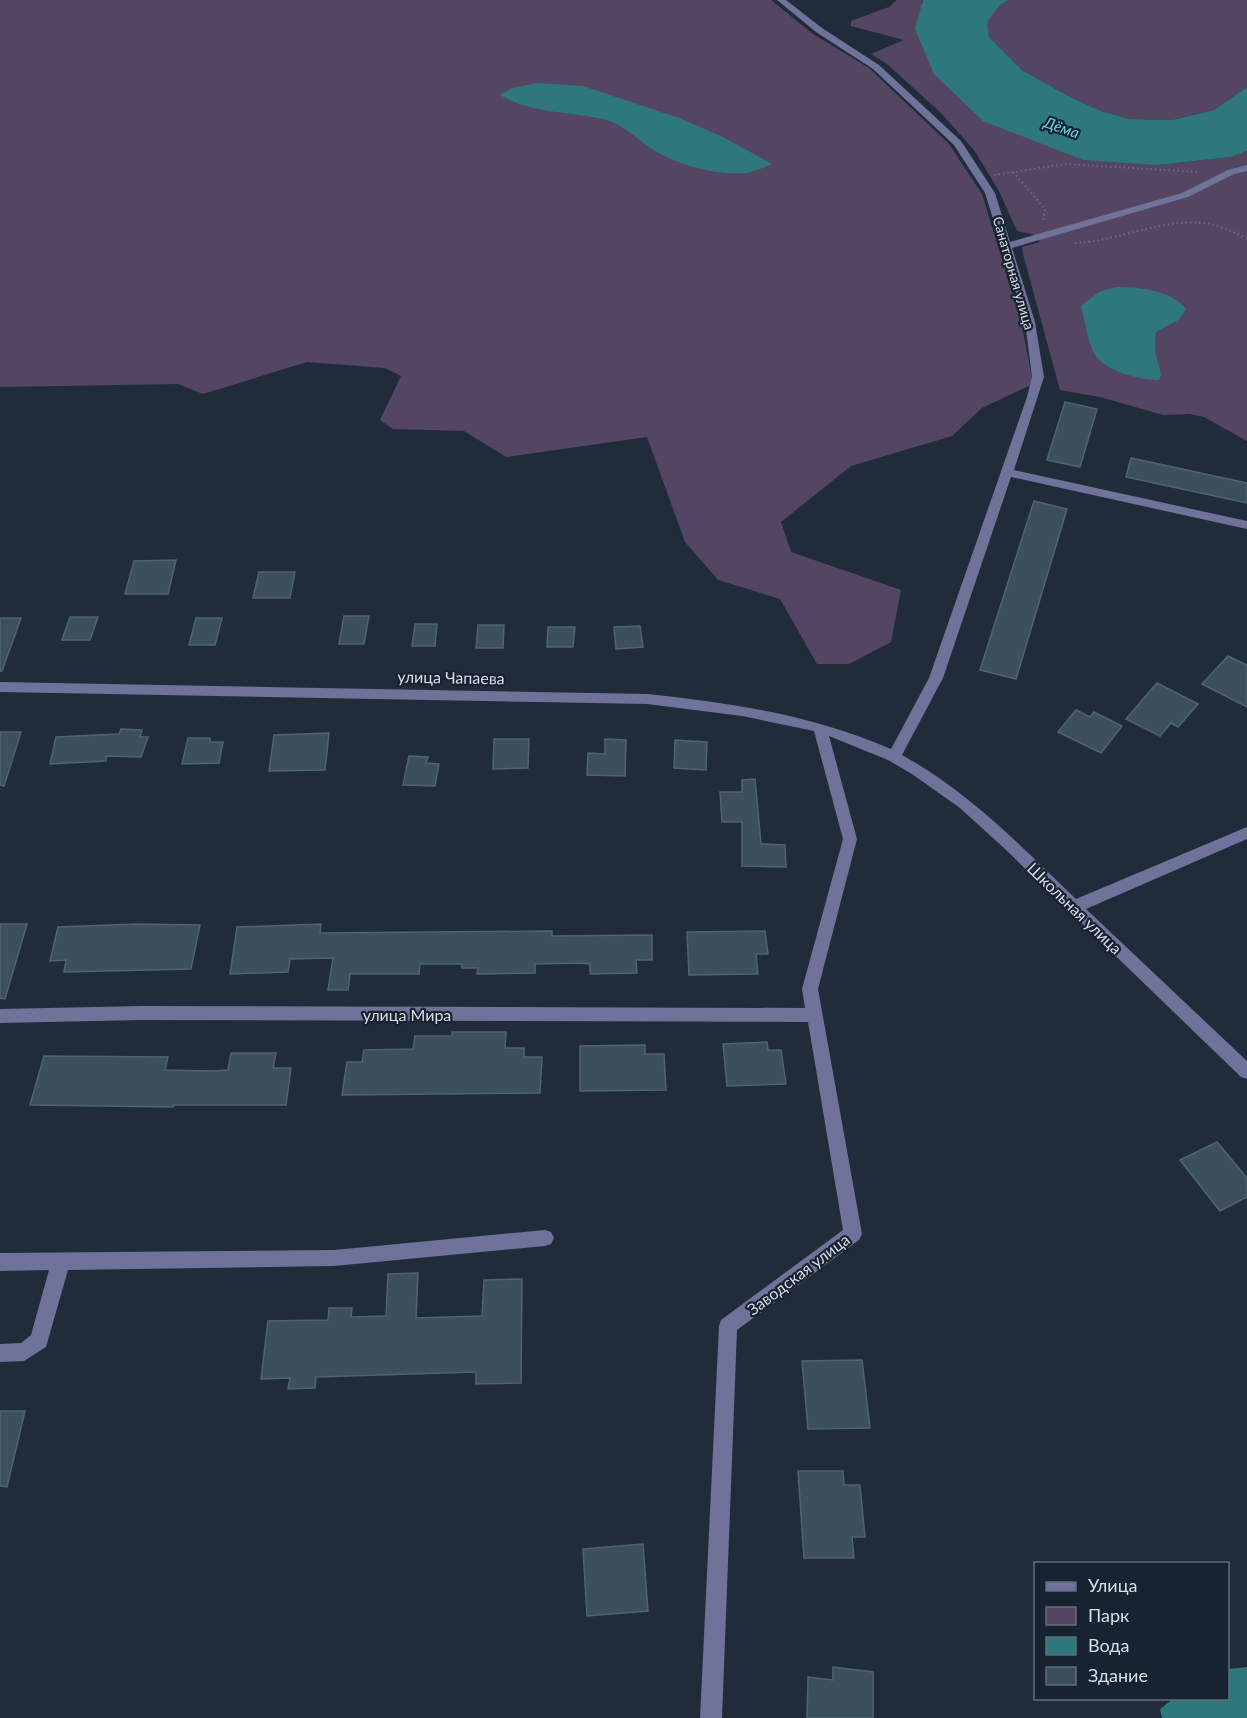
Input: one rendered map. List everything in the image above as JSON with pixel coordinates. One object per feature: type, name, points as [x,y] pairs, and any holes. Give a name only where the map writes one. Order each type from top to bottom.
[{"type":"street","name":"Санаторная улица","points":[[781,0],[819,30],[876,67],[957,143],[990,193],[1030,322],[1038,377],[1033,397],[936,678],[921,711],[894,756]]},
{"type":"street","points":[[1007,246],[1185,195],[1231,172],[1247,168]]},
{"type":"street","points":[[1007,472],[1247,525]]},
{"type":"street","name":"улица Чапаева","points":[[0,687],[647,699],[737,708],[820,727],[894,756]]},
{"type":"street","name":"Заводская улица","points":[[711,1718],[728,1326],[853,1234],[810,989],[850,840],[820,727]]},
{"type":"street","name":"Школьная улица","points":[[894,756],[920,771],[1013,848],[1247,1072]]},
{"type":"street","points":[[1074,908],[1247,833]]},
{"type":"street","name":"улица Мира","points":[[0,1016],[142,1013],[815,1015]]},
{"type":"street","points":[[0,1262],[334,1257],[545,1238]]},
{"type":"street","points":[[0,1353],[24,1352],[39,1341],[61,1262]]},
{"type":"path","points":[[978,174],[1013,172],[1067,164],[1177,172],[1231,172]]},
{"type":"path","points":[[1013,172],[1045,209],[1045,221],[1034,230],[1031,239]]},
{"type":"path","points":[[1075,243],[1116,239],[1176,225],[1199,223],[1247,238]]},
{"type":"green space","points":[[0,0],[771,0],[813,34],[869,68],[949,144],[982,194],[1021,321],[1033,384],[982,408],[952,436],[851,466],[781,522],[791,552],[901,590],[891,642],[849,664],[817,664],[780,599],[718,580],[685,542],[647,437],[506,457],[464,431],[393,429],[380,420],[401,376],[385,368],[307,362],[203,394],[178,384],[0,387]]},
{"type":"green space","points":[[897,0],[923,0],[921,3],[1158,165],[1231,157],[1247,151],[1247,441],[1204,417],[1189,414],[1163,415],[1100,397],[1060,390],[1022,247],[1040,242],[1032,234],[1017,231],[999,191],[974,150],[941,113],[887,64],[871,54],[904,40],[851,26],[851,21],[889,7]],"holes":[[[1139,287],[1179,320],[1156,332],[1155,351]]]},
{"type":"green space","points":[[1009,0],[1247,0],[1247,87],[1214,110],[1172,120],[1129,119],[1101,111],[1072,98],[1022,70],[989,37],[986,22],[1000,5]]},
{"type":"water","name":"Дёма","points":[[923,0],[1009,0],[1000,5],[987,22],[989,37],[1022,70],[1072,98],[1101,111],[1129,119],[1172,120],[1214,110],[1247,87],[1247,151],[1231,157],[1158,165],[1083,160],[983,121],[934,74],[915,29]]},
{"type":"water","points":[[537,83],[583,86],[679,118],[721,136],[772,164],[746,173],[722,173],[696,168],[659,153],[610,121],[525,106],[500,95],[512,88]]},
{"type":"water","points":[[1116,287],[1154,291],[1172,298],[1186,309],[1179,320],[1156,332],[1155,351],[1161,374],[1159,380],[1132,376],[1112,369],[1097,358],[1093,351],[1081,306],[1099,292]]},
{"type":"water","points":[[1247,1667],[1247,1718],[1162,1718],[1160,1709],[1172,1700],[1229,1700],[1229,1669]]},
{"type":"building","points":[[1065,402],[1097,409],[1080,467],[1047,460]]},
{"type":"building","points":[[1131,458],[1247,483],[1247,503],[1126,477]]},
{"type":"building","points":[[1034,501],[1067,509],[1016,679],[980,670]]},
{"type":"building","points":[[176,560],[168,594],[125,594],[134,561]]},
{"type":"building","points":[[259,572],[295,572],[290,598],[253,598]]},
{"type":"building","points":[[344,616],[369,616],[364,644],[339,644]]},
{"type":"building","points":[[70,617],[98,617],[90,640],[62,640]]},
{"type":"building","points":[[0,618],[21,618],[2,671],[0,671]]},
{"type":"building","points":[[196,618],[222,618],[215,645],[189,645]]},
{"type":"building","points":[[415,624],[437,624],[435,646],[412,646]]},
{"type":"building","points":[[478,625],[504,625],[503,648],[476,648]]},
{"type":"building","points":[[640,626],[643,647],[616,649],[614,627]]},
{"type":"building","points":[[548,627],[575,627],[573,647],[547,647]]},
{"type":"building","points":[[1228,656],[1247,665],[1247,707],[1202,684]]},
{"type":"building","points":[[1157,683],[1198,704],[1178,727],[1171,723],[1160,736],[1126,719]]},
{"type":"building","points":[[1076,710],[1090,717],[1094,712],[1122,726],[1101,753],[1058,732]]},
{"type":"building","points":[[121,729],[142,730],[140,737],[148,737],[141,757],[106,756],[106,761],[50,764],[56,737],[119,734]]},
{"type":"building","points":[[0,732],[21,732],[4,786],[0,785]]},
{"type":"building","points":[[329,733],[325,770],[269,771],[274,735]]},
{"type":"building","points":[[188,738],[210,738],[210,742],[223,742],[219,763],[182,764]]},
{"type":"building","points":[[494,739],[529,739],[528,768],[493,769]]},
{"type":"building","points":[[605,739],[626,740],[625,776],[587,775],[588,753],[605,754]]},
{"type":"building","points":[[675,740],[707,742],[706,770],[674,768]]},
{"type":"building","points":[[409,756],[428,757],[426,763],[439,764],[435,786],[403,785]]},
{"type":"building","points":[[755,779],[761,844],[785,845],[786,867],[742,866],[742,822],[722,822],[720,792],[742,792],[742,780]]},
{"type":"building","points":[[0,924],[27,924],[5,999],[0,998]]},
{"type":"building","points":[[137,924],[200,925],[191,969],[64,972],[66,960],[50,961],[58,927]]},
{"type":"building","points":[[321,924],[320,933],[552,931],[552,936],[652,935],[652,960],[636,960],[637,973],[590,974],[590,964],[579,963],[535,964],[535,973],[477,974],[478,968],[462,968],[462,964],[420,964],[419,974],[350,974],[348,990],[328,990],[333,958],[290,959],[288,972],[230,974],[237,927]]},
{"type":"building","points":[[765,931],[768,954],[756,954],[758,974],[689,975],[687,932]]},
{"type":"building","points":[[452,1032],[506,1032],[505,1048],[524,1048],[524,1057],[542,1057],[540,1093],[342,1095],[347,1062],[362,1062],[364,1050],[413,1049],[415,1036],[452,1036]]},
{"type":"building","points":[[767,1042],[768,1050],[781,1050],[786,1084],[727,1086],[723,1044]]},
{"type":"building","points":[[645,1045],[645,1054],[664,1054],[666,1090],[580,1091],[580,1046]]},
{"type":"building","points":[[231,1053],[276,1053],[273,1068],[291,1068],[286,1105],[174,1105],[173,1107],[30,1105],[44,1056],[168,1057],[165,1070],[211,1071],[228,1070]]},
{"type":"building","points":[[1217,1142],[1247,1178],[1247,1197],[1220,1211],[1180,1160]]},
{"type":"building","points":[[418,1273],[416,1318],[482,1316],[484,1280],[522,1279],[521,1383],[476,1384],[476,1372],[316,1377],[315,1388],[288,1389],[290,1378],[261,1379],[268,1321],[328,1320],[329,1308],[352,1308],[351,1317],[386,1316],[388,1274]]},
{"type":"building","points":[[862,1360],[870,1428],[808,1429],[802,1361]]},
{"type":"building","points":[[0,1411],[25,1411],[7,1487],[0,1486]]},
{"type":"building","points":[[798,1471],[843,1471],[844,1485],[860,1485],[865,1537],[852,1537],[854,1558],[804,1558]]},
{"type":"building","points":[[643,1544],[648,1611],[587,1616],[583,1549]]},
{"type":"building","points":[[833,1667],[873,1672],[873,1718],[807,1718],[808,1677],[833,1680]]}]
